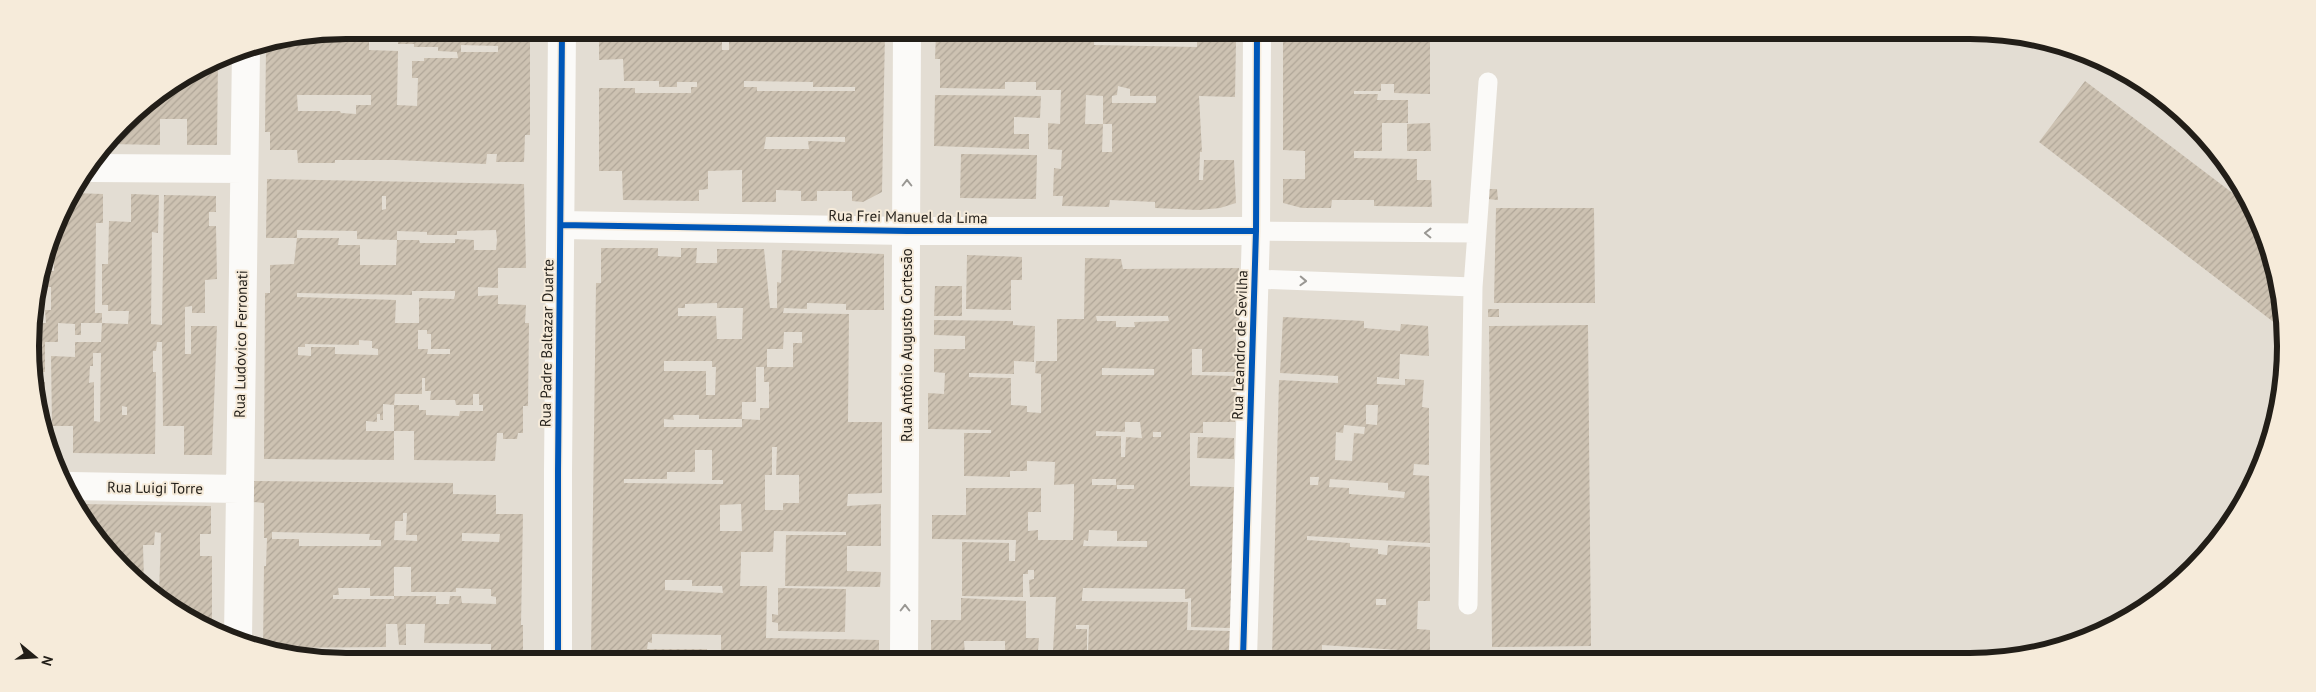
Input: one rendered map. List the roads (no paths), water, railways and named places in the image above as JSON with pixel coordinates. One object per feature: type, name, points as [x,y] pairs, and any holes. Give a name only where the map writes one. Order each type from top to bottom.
[{"type":"street","name":"Rua Padre Baltazar Duarte","points":[[558,653],[562,39]]},
{"type":"street","name":"Rua Antônio Augusto Cortesão","points":[[904,653],[907,39]]},
{"type":"street","name":"Rua Leandro de Sevilha","points":[[1243,653],[1256,231],[1257,39]]},
{"type":"street","name":"Rua Ludovico Ferronati","points":[[238,634],[246,55]]},
{"type":"street","points":[[96,168],[244,168]]},
{"type":"street","name":"Rua Frei Manuel da Lima","points":[[561,225],[907,231],[1256,231]]},
{"type":"street","name":"Rua Luigi Torre","points":[[72,486],[240,489]]},
{"type":"lane","points":[[1468,605],[1473,287],[1488,82]]},
{"type":"lane","points":[[1256,231],[1476,234]]},
{"type":"lane","points":[[1254,279],[1473,287]]}]
